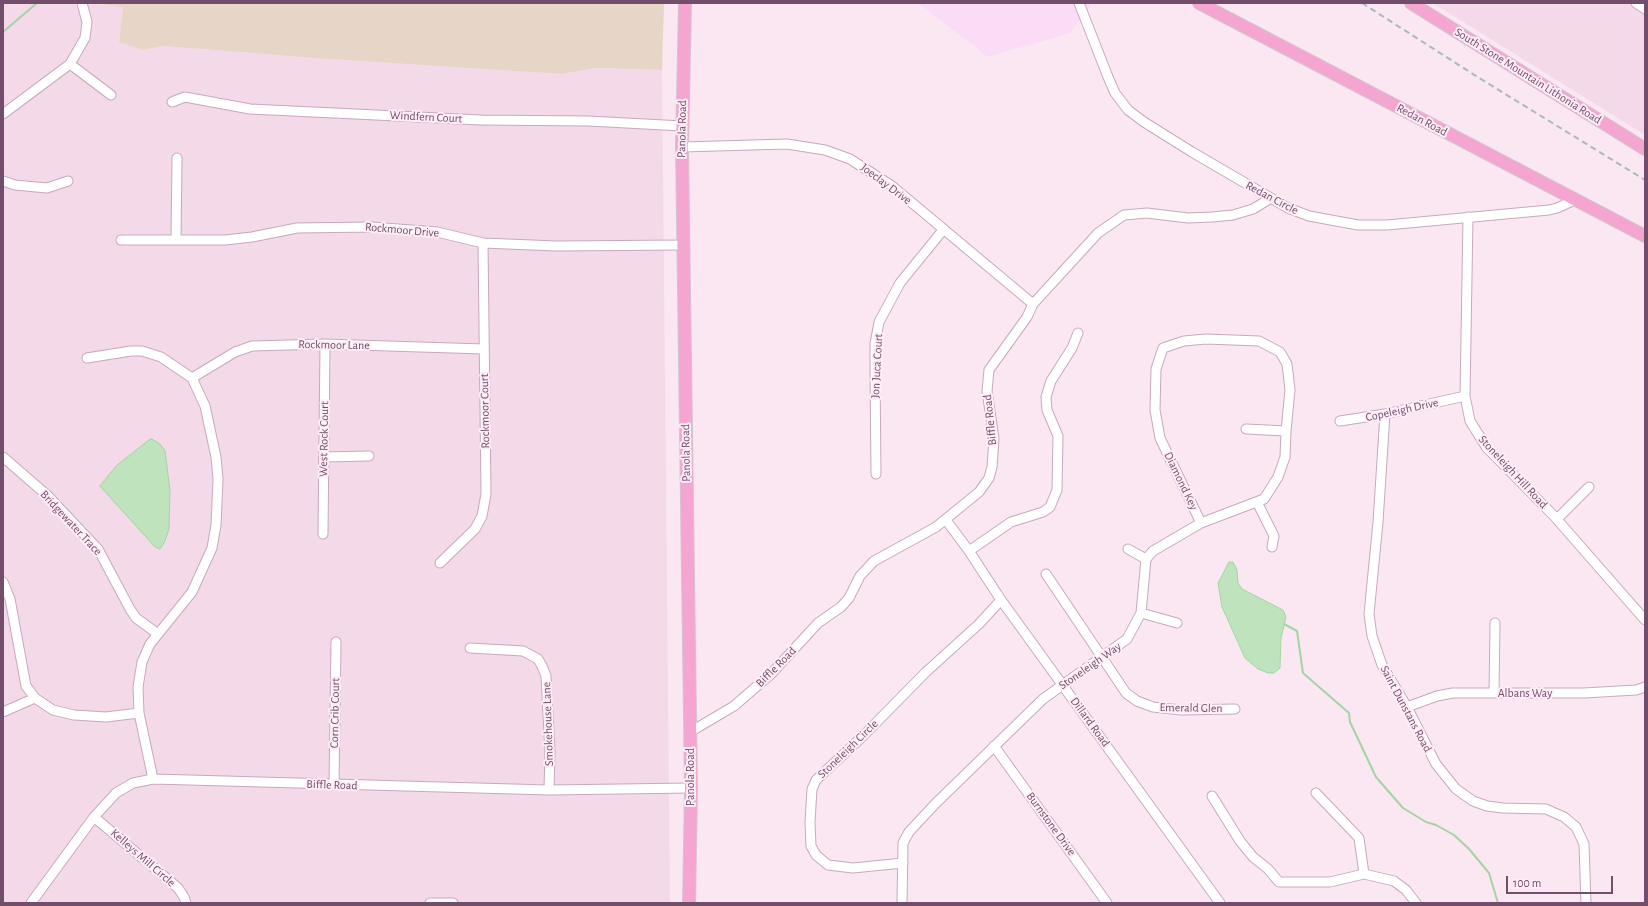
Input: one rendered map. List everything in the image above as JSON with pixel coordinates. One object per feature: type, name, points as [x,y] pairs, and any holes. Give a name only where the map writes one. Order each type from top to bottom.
[{"type":"main road","name":"Panola Road","points":[[684,3],[682,147],[690,732],[689,903]]},
{"type":"main road","name":"Redan Road","points":[[1199,3],[1575,200],[1597,209],[1645,236]]},
{"type":"main road","name":"South Stone Mountain Lithonia Road","points":[[1411,3],[1645,149]]},
{"type":"street","points":[[3,114],[70,64],[85,38],[87,22],[82,3]]},
{"type":"street","name":"Redan Circle","points":[[1079,3],[1115,93],[1128,110],[1144,122],[1288,208],[1309,216],[1358,225],[1387,225],[1549,210],[1575,200]]},
{"type":"street","points":[[1636,3],[1645,9]]},
{"type":"street","points":[[70,64],[111,96]]},
{"type":"street","name":"Windfern Court","points":[[172,102],[185,97],[250,110],[481,120],[589,122],[682,126]]},
{"type":"street","name":"Joeclay Drive","points":[[682,147],[787,144],[825,150],[850,159],[892,186],[1033,304]]},
{"type":"street","points":[[176,240],[177,158]]},
{"type":"street","points":[[3,181],[16,185],[47,188],[68,181]]},
{"type":"street","name":"Biffle Road","points":[[690,732],[734,706],[771,674],[818,623],[841,607],[849,598],[860,576],[874,561],[925,534],[946,520],[979,492],[988,478],[992,467],[994,439],[987,391],[989,370],[1027,317],[1033,304],[1098,233],[1124,215],[1147,213],[1188,218],[1212,218],[1233,215],[1246,211],[1271,198]]},
{"type":"street","name":"Stoneleigh Hill Road","points":[[1468,217],[1465,396],[1470,421],[1480,440],[1556,519],[1645,620]]},
{"type":"street","name":"Rockmoor Drive","points":[[121,240],[238,239],[297,228],[372,227],[436,232],[483,243],[556,246],[683,245]]},
{"type":"street","name":"Jon Juca Court","points":[[876,474],[875,344],[880,322],[900,284],[943,230]]},
{"type":"street","name":"Rockmoor Court","points":[[440,563],[475,528],[482,516],[486,494],[483,243]]},
{"type":"street","points":[[970,551],[1011,522],[1043,512],[1050,507],[1057,490],[1058,436],[1047,410],[1046,397],[1051,381],[1072,348],[1078,333]]},
{"type":"street","name":"Diamond Key","points":[[1201,523],[1160,438],[1155,410],[1156,369],[1163,348],[1184,341],[1206,339],[1260,341],[1280,352],[1287,364],[1290,390],[1286,431]]},
{"type":"street","name":"Rockmoor Lane","points":[[192,378],[235,352],[252,346],[325,344],[484,349]]},
{"type":"street","name":"West Rock Court","points":[[323,534],[325,344]]},
{"type":"street","points":[[86,358],[131,350],[142,351],[161,357],[192,378],[205,406],[212,432],[218,479],[216,525],[212,548],[192,592],[150,644],[142,662],[138,687],[139,714],[153,779]]},
{"type":"street","name":"Copeleigh Drive","points":[[1340,422],[1385,414],[1465,396]]},
{"type":"street","name":"Saint Dunstans Road","points":[[1385,414],[1378,522],[1369,604],[1370,625],[1374,646],[1382,665],[1407,707],[1441,773],[1464,795],[1487,806],[1546,809],[1564,817],[1576,827],[1584,844],[1586,903]]},
{"type":"street","points":[[1128,549],[1146,559],[1153,551],[1201,523],[1264,499],[1278,477],[1286,457],[1286,431],[1246,429]]},
{"type":"street","points":[[324,457],[369,456]]},
{"type":"street","name":"Bridgewater Trace","points":[[3,457],[48,496],[98,549],[136,618],[158,634]]},
{"type":"street","points":[[1556,519],[1589,487]]},
{"type":"street","points":[[1257,502],[1274,536],[1272,547]]},
{"type":"street","name":"Dillard Road","points":[[946,520],[970,551],[1001,600],[1220,903]]},
{"type":"street","name":"Stoneleigh Way","points":[[902,903],[903,843],[909,832],[994,746],[1044,699],[1127,639],[1141,613],[1146,559]]},
{"type":"street","name":"Emerald Glen","points":[[1046,574],[1126,693],[1137,701],[1148,705],[1181,710],[1235,709]]},
{"type":"street","points":[[3,582],[10,599],[26,686],[36,698],[53,710],[74,715],[106,717],[139,714]]},
{"type":"street","name":"Stoneleigh Circle","points":[[903,864],[853,868],[828,866],[816,855],[811,846],[810,822],[812,789],[816,780],[926,672],[979,624],[1001,600]]},
{"type":"street","points":[[1141,613],[1177,624]]},
{"type":"street","points":[[1494,623],[1494,693]]},
{"type":"street","name":"Corn Crib Court","points":[[334,785],[336,642]]},
{"type":"street","name":"Smokehouse Lane","points":[[470,648],[523,651],[538,659],[542,666],[546,676],[550,752],[549,790]]},
{"type":"street","name":"Albans Way","points":[[1407,707],[1437,696],[1453,693],[1591,693],[1636,690],[1645,687]]},
{"type":"street","points":[[3,712],[36,698]]},
{"type":"street","name":"Burnstone Drive","points":[[994,746],[1108,903]]},
{"type":"street","name":"Biffle Road","points":[[31,903],[94,817],[116,793],[133,783],[153,779],[549,790],[690,788]]},
{"type":"street","points":[[1316,793],[1359,838],[1364,874]]},
{"type":"street","points":[[1212,796],[1240,841],[1253,857],[1268,869],[1279,882],[1330,882],[1364,874],[1394,881],[1406,890],[1416,903]]},
{"type":"street","name":"Kelleys Mill Circle","points":[[94,817],[178,888],[186,903]]},
{"type":"street","points":[[430,903],[453,903]]},
{"type":"shaded area","points":[[3,3],[76,3],[77,7],[93,4],[123,6],[119,42],[142,50],[164,46],[313,58],[561,74],[597,68],[662,70],[670,903],[3,903]]},
{"type":"shaded area","points":[[93,3],[664,3],[662,70],[597,68],[561,74],[313,58],[164,46],[142,50],[119,42],[123,7]]},
{"type":"shaded area","points":[[918,3],[1093,3],[1070,33],[988,57]]},
{"type":"shaded area","points":[[1432,3],[1645,3],[1645,135],[1444,10]]},
{"type":"shaded area","points":[[152,439],[160,444],[165,451],[170,491],[169,529],[165,541],[160,549],[155,547],[100,486],[116,466]]},
{"type":"shaded area","points":[[1229,562],[1233,562],[1237,570],[1238,583],[1242,589],[1283,610],[1286,617],[1281,638],[1280,668],[1274,673],[1268,673],[1258,669],[1245,658],[1222,607],[1218,583]]},
{"type":"waterway","points":[[3,32],[37,3]]},
{"type":"waterway","points":[[1284,624],[1297,631],[1303,673],[1349,713],[1350,722],[1376,777],[1403,808],[1426,822],[1436,825],[1454,835],[1469,849],[1489,873],[1498,903]]},
{"type":"railway","points":[[1362,3],[1476,76],[1645,180]]}]
